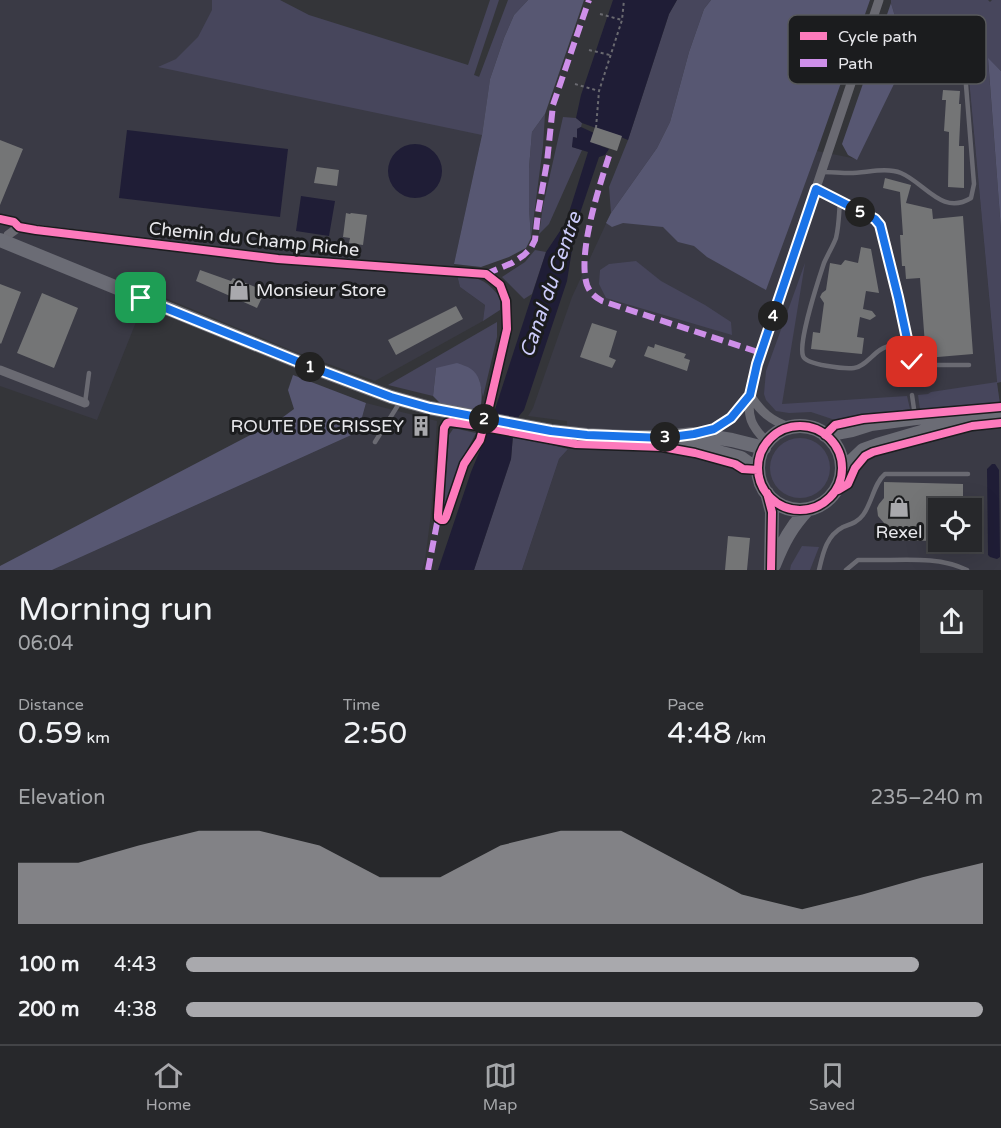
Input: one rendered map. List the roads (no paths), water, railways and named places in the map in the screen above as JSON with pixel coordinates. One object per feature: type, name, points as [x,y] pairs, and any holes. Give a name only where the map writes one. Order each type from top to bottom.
[{"type":"street","points":[[874,15],[879,0]]},
{"type":"street","points":[[765,445],[756,431],[748,409],[757,364],[851,84]]},
{"type":"street","name":"Chemin du Champ Riche","points":[[3,242],[19,227],[278,259],[486,274]]},
{"type":"street","points":[[3,242],[341,378],[430,408],[551,431],[664,438],[714,429],[731,418],[750,395]]},
{"type":"street","points":[[0,370],[85,403]]},
{"type":"street","points":[[750,395],[765,415],[779,424],[790,427],[809,427],[825,435],[838,450],[842,470],[841,478],[833,494],[826,501],[808,509],[792,509],[778,504],[762,486],[758,470],[765,445],[774,435],[790,427]]},
{"type":"street","points":[[825,435],[871,424],[916,418],[969,418],[1001,415]]},
{"type":"street","points":[[842,470],[863,450],[969,418]]},
{"type":"street","points":[[694,434],[765,445]]},
{"type":"street","points":[[664,438],[741,458],[758,470]]},
{"type":"street","points":[[767,493],[772,512],[772,570]]},
{"type":"street","points":[[772,570],[784,541],[808,509]]},
{"type":"lane","points":[[822,172],[900,173],[935,198],[965,202],[971,198],[974,184],[966,85]]},
{"type":"lane","points":[[816,189],[875,219],[880,225],[912,362],[915,364],[969,364]]},
{"type":"lane","points":[[840,201],[836,238],[812,299],[802,354],[804,359],[807,362],[822,365],[853,368],[860,366],[882,348],[906,341]]},
{"type":"lane","points":[[85,403],[89,373]]},
{"type":"lane","points":[[912,395],[916,418]]},
{"type":"lane","points":[[375,442],[401,400]]},
{"type":"lane","points":[[819,570],[825,547],[831,536],[859,520],[871,502],[878,482],[885,474],[968,474]]},
{"type":"lane","points":[[846,570],[858,561],[865,560],[927,561],[951,564],[968,570]]},
{"type":"water","name":"Canal du Centre","points":[[613,0],[677,0],[669,14],[628,140],[606,131],[601,146],[609,149],[605,155],[599,157],[576,225],[567,281],[524,410],[519,416],[513,435],[511,459],[474,570],[438,570],[471,472],[488,431],[546,252],[566,222],[588,152],[572,147],[573,137],[577,138],[577,129],[581,127],[594,133],[596,128],[576,118],[581,95]]},
{"type":"water","points":[[127,130],[288,149],[280,217],[119,198]]},
{"type":"water","points":[[415,144],[425,146],[434,152],[440,161],[442,171],[440,181],[434,190],[425,196],[415,198],[405,196],[396,190],[390,181],[388,171],[390,161],[396,152],[405,146]]},
{"type":"water","points":[[301,196],[335,201],[329,236],[296,231]]},
{"type":"water","points":[[995,464],[999,470],[1000,557],[997,559],[988,555],[987,469]]},
{"type":"place","name":"Monsieur Store","points":[[239,290]]},
{"type":"place","name":"ROUTE DE CRISSEY","points":[[421,426]]},
{"type":"place","name":"Rexel","points":[[899,507]]}]
